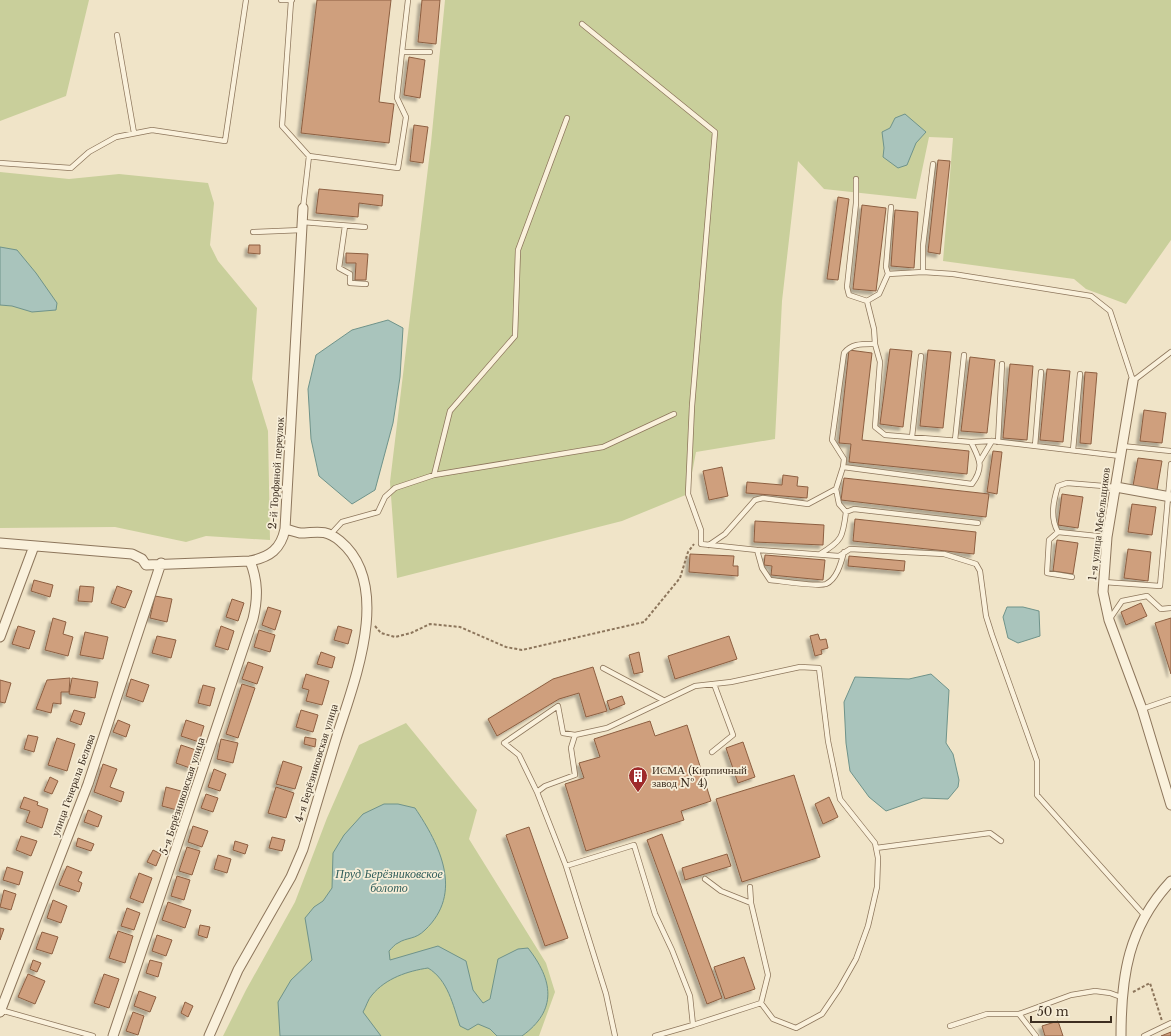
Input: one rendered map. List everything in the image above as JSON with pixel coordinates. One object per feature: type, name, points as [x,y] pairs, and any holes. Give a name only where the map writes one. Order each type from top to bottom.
[{"type":"street","name":"2-й Торфяной переулок","points":[[0,543],[132,554],[142,559],[146,565],[161,563],[250,561],[262,559],[274,552],[280,545],[285,529],[303,208]]},
{"type":"street","name":"1-я улица Мебельщиков","points":[[1133,381],[1107,537],[1103,592],[1109,620],[1142,709],[1171,805]]},
{"type":"street","points":[[1116,488],[1169,496]]},
{"type":"street","name":"4-я Берёзниковская улица","points":[[209,1036],[238,970],[291,877],[302,849],[362,652],[366,603],[364,581],[357,564],[346,547],[330,535],[318,531],[299,533],[285,529]]},
{"type":"street","points":[[0,637],[34,546]]},
{"type":"street","name":"5-я Берёзниковская улица","points":[[113,1036],[253,619],[257,599],[257,589],[255,574],[250,561]]},
{"type":"street","name":"улица Генерала Белова","points":[[0,1014],[88,784],[161,563]]},
{"type":"street","points":[[1121,1036],[1121,997],[1132,943],[1145,916],[1171,881]]},
{"type":"lane","points":[[0,163],[71,168],[89,152],[116,136],[152,130],[225,141],[246,0]]},
{"type":"lane","points":[[281,0],[291,1],[282,126],[309,156],[398,168],[406,117],[397,98],[408,0]]},
{"type":"lane","points":[[582,24],[715,132],[692,406],[688,494],[701,530],[701,544],[839,556],[850,549],[944,554],[976,564],[980,571],[986,616],[1037,760],[1038,795],[1145,916]]},
{"type":"lane","points":[[117,35],[134,133]]},
{"type":"lane","points":[[402,52],[430,52]]},
{"type":"lane","points":[[434,475],[450,411],[515,336],[518,250],[567,118]]},
{"type":"lane","points":[[303,208],[309,156]]},
{"type":"lane","points":[[923,272],[923,246],[933,164]]},
{"type":"lane","points":[[856,179],[856,203],[847,287],[849,295],[868,301],[879,294],[888,274],[886,267],[891,207]]},
{"type":"lane","points":[[253,232],[302,226],[365,227]]},
{"type":"lane","points":[[345,226],[340,268],[350,274],[350,283],[366,284]]},
{"type":"lane","points":[[888,274],[923,272],[953,274],[1091,296],[1110,311],[1133,381],[1171,352]]},
{"type":"lane","points":[[868,301],[874,329],[875,344],[880,362],[875,427],[885,435],[971,442],[995,442],[1120,456]]},
{"type":"lane","points":[[820,554],[839,541],[843,534],[846,512],[839,504],[836,489],[844,459],[832,440],[844,353],[848,348],[860,344],[875,344]]},
{"type":"lane","points":[[955,440],[964,355]]},
{"type":"lane","points":[[912,437],[921,356]]},
{"type":"lane","points":[[980,461],[995,442],[1002,364]]},
{"type":"lane","points":[[1035,446],[1041,372]]},
{"type":"lane","points":[[1073,450],[1080,374]]},
{"type":"lane","points":[[330,535],[342,522],[378,512],[385,497],[396,488],[434,475],[603,447],[674,414]]},
{"type":"lane","points":[[843,467],[972,484],[979,474],[980,461],[971,442]]},
{"type":"lane","points":[[1122,446],[1171,450]]},
{"type":"lane","points":[[1104,582],[1160,586],[1171,464]]},
{"type":"lane","points":[[1058,532],[1053,523],[1054,499],[1058,486],[1067,483],[1116,488]]},
{"type":"lane","points":[[710,545],[725,534],[755,500],[763,498],[808,504],[836,489]]},
{"type":"lane","points":[[846,512],[854,509],[978,523]]},
{"type":"lane","points":[[1058,532],[1107,537]]},
{"type":"lane","points":[[1058,532],[1050,540],[1047,573],[1072,577]]},
{"type":"lane","points":[[757,550],[762,568],[770,580],[813,584],[826,584],[834,578],[844,552]]},
{"type":"lane","points":[[1109,620],[1122,601],[1147,596],[1161,609],[1171,608]]},
{"type":"lane","points":[[615,1036],[606,994],[566,866],[537,792],[519,755],[504,743],[558,706],[563,733],[575,735],[607,728],[695,686],[731,682],[800,667],[819,668],[828,741],[840,799],[875,843],[878,858],[877,887],[868,926],[856,959],[822,1014],[796,1028],[773,1019],[761,1003]]},
{"type":"lane","points":[[603,668],[663,700]]},
{"type":"lane","points":[[712,752],[733,735],[714,684]]},
{"type":"lane","points":[[1142,709],[1171,699]]},
{"type":"lane","points":[[537,792],[545,786],[575,775],[571,748],[575,735]]},
{"type":"lane","points":[[876,848],[990,833],[1001,841]]},
{"type":"lane","points":[[566,866],[634,845],[655,914],[672,950],[690,996],[693,1025]]},
{"type":"lane","points":[[705,879],[721,891],[751,903]]},
{"type":"lane","points":[[750,887],[751,903],[768,974],[761,1003]]},
{"type":"lane","points":[[950,1026],[987,1014],[1019,1014],[1071,995],[1095,991],[1110,993],[1121,997]]},
{"type":"lane","points":[[655,1036],[761,1003]]},
{"type":"lane","points":[[0,1014],[4,1011],[93,1036]]},
{"type":"lane","points":[[1019,1014],[1036,1036]]},
{"type":"lane","points":[[1144,1036],[1171,1023]]},
{"type":"path","points":[[372,622],[381,633],[395,637],[411,633],[430,624],[460,627],[506,647],[522,650],[644,622],[680,578],[688,552],[695,542],[701,544]]},
{"type":"path","points":[[1121,997],[1150,984],[1164,1026]]},
{"type":"green space","points":[[0,0],[89,0],[66,96],[0,121]]},
{"type":"green space","points":[[445,0],[1171,0],[1171,240],[1126,304],[1086,289],[1074,279],[943,261],[953,138],[929,137],[916,199],[824,189],[798,161],[782,301],[775,439],[696,452],[688,494],[622,521],[397,578],[390,482],[431,143]]},
{"type":"green space","points":[[0,172],[69,179],[119,174],[208,183],[214,203],[210,245],[218,261],[257,308],[252,379],[268,431],[270,540],[206,536],[186,542],[115,527],[0,528]]},
{"type":"green space","points":[[406,723],[477,810],[469,839],[546,963],[555,992],[539,1036],[223,1036],[246,990],[295,902],[327,818],[359,745]]},
{"type":"water","points":[[905,114],[926,132],[916,143],[907,165],[898,168],[883,157],[884,148],[882,132],[890,128],[895,118]]},
{"type":"water","points":[[0,247],[17,250],[36,273],[57,303],[56,310],[32,312],[12,306],[0,305]]},
{"type":"water","points":[[388,320],[403,328],[400,377],[393,423],[375,490],[352,504],[319,476],[311,439],[308,389],[316,355],[352,330]]},
{"type":"water","points":[[1007,607],[1023,607],[1039,611],[1040,636],[1018,643],[1008,638],[1003,617]]},
{"type":"water","points":[[931,674],[949,690],[946,743],[953,754],[959,780],[958,787],[948,799],[923,798],[886,811],[869,797],[850,771],[846,743],[844,702],[855,677],[909,679]]},
{"type":"water","name":"Пруд Берёзниковское болото","points":[[384,804],[398,804],[415,808],[433,837],[444,869],[446,885],[443,901],[437,916],[421,933],[395,945],[389,951],[390,960],[438,946],[466,961],[473,990],[483,1003],[490,999],[498,959],[518,949],[528,948],[543,972],[547,983],[548,994],[542,1016],[534,1026],[522,1036],[497,1036],[490,1029],[478,1024],[468,1030],[460,1026],[445,986],[435,973],[428,968],[398,976],[378,989],[368,1001],[363,1012],[381,1036],[280,1036],[278,1002],[291,980],[312,960],[305,918],[314,907],[323,901],[332,888],[333,853],[344,835],[363,814]]},
{"type":"building","points":[[317,0],[391,0],[379,102],[394,104],[389,143],[301,133]]},
{"type":"building","points":[[422,0],[440,0],[436,44],[418,42]]},
{"type":"building","points":[[409,57],[425,60],[420,98],[404,95]]},
{"type":"building","points":[[414,125],[428,127],[423,163],[410,161]]},
{"type":"building","points":[[938,160],[950,161],[940,254],[928,252]]},
{"type":"building","points":[[319,189],[383,195],[382,206],[359,203],[358,217],[316,213]]},
{"type":"building","points":[[838,197],[849,199],[838,280],[827,279]]},
{"type":"building","points":[[862,205],[886,208],[876,291],[853,289]]},
{"type":"building","points":[[895,210],[918,212],[914,268],[891,266]]},
{"type":"building","points":[[249,245],[260,245],[260,254],[248,253]]},
{"type":"building","points":[[346,253],[368,254],[366,280],[355,280],[356,263],[346,263]]},
{"type":"building","points":[[890,349],[912,351],[903,427],[880,424]]},
{"type":"building","points":[[849,350],[872,353],[862,440],[969,451],[967,474],[849,462],[851,444],[839,443]]},
{"type":"building","points":[[928,350],[951,352],[943,428],[920,426]]},
{"type":"building","points":[[970,357],[995,360],[987,433],[961,431]]},
{"type":"building","points":[[1010,364],[1033,366],[1027,440],[1003,438]]},
{"type":"building","points":[[1047,369],[1070,371],[1063,442],[1040,440]]},
{"type":"building","points":[[1085,372],[1097,373],[1091,444],[1080,443]]},
{"type":"building","points":[[1144,410],[1166,413],[1162,443],[1140,441]]},
{"type":"building","points":[[993,451],[1002,452],[997,494],[987,492]]},
{"type":"building","points":[[1138,458],[1162,461],[1157,490],[1133,486]]},
{"type":"building","points":[[722,467],[728,496],[709,500],[703,471]]},
{"type":"building","points":[[783,475],[798,477],[797,486],[808,487],[807,498],[746,493],[747,482],[782,485]]},
{"type":"building","points":[[844,478],[989,494],[986,517],[841,500]]},
{"type":"building","points":[[1062,494],[1083,497],[1078,528],[1058,525]]},
{"type":"building","points":[[1132,504],[1156,507],[1152,535],[1128,532]]},
{"type":"building","points":[[855,519],[976,532],[974,554],[853,541]]},
{"type":"building","points":[[755,521],[824,525],[823,545],[754,542]]},
{"type":"building","points":[[1057,540],[1078,543],[1073,574],[1053,571]]},
{"type":"building","points":[[1128,549],[1151,552],[1148,581],[1124,578]]},
{"type":"building","points":[[690,554],[734,556],[733,566],[738,566],[738,576],[689,572]]},
{"type":"building","points":[[765,555],[825,560],[823,580],[771,575],[772,566],[764,565]]},
{"type":"building","points":[[849,556],[905,561],[904,571],[848,566]]},
{"type":"building","points":[[34,580],[53,585],[50,597],[31,591]]},
{"type":"building","points":[[80,586],[94,587],[92,602],[78,601]]},
{"type":"building","points":[[117,586],[132,591],[125,608],[111,603]]},
{"type":"building","points":[[155,596],[172,599],[167,622],[150,618]]},
{"type":"building","points":[[232,599],[244,603],[238,621],[226,617]]},
{"type":"building","points":[[1141,603],[1147,616],[1126,625],[1121,612]]},
{"type":"building","points":[[268,607],[281,611],[275,630],[262,625]]},
{"type":"building","points":[[53,618],[66,622],[63,634],[73,637],[68,656],[45,650]]},
{"type":"building","points":[[1171,618],[1171,674],[1155,623]]},
{"type":"building","points":[[18,626],[35,631],[29,649],[12,644]]},
{"type":"building","points":[[221,626],[234,631],[228,650],[215,646]]},
{"type":"building","points":[[338,626],[352,630],[348,644],[334,640]]},
{"type":"building","points":[[259,630],[275,635],[270,652],[254,647]]},
{"type":"building","points":[[85,632],[108,637],[103,659],[80,655]]},
{"type":"building","points":[[818,634],[820,640],[826,639],[828,648],[821,650],[822,654],[815,656],[810,636]]},
{"type":"building","points":[[157,636],[176,640],[171,658],[152,653]]},
{"type":"building","points":[[729,636],[737,659],[675,679],[668,656]]},
{"type":"building","points":[[321,652],[335,657],[332,668],[317,664]]},
{"type":"building","points":[[639,652],[643,672],[634,674],[629,655]]},
{"type":"building","points":[[248,662],[263,667],[257,684],[242,679]]},
{"type":"building","points":[[593,667],[607,711],[586,717],[579,693],[559,699],[497,736],[488,719],[553,679]]},
{"type":"building","points":[[306,674],[329,681],[322,705],[306,701],[309,690],[302,688]]},
{"type":"building","points":[[70,678],[69,692],[61,692],[61,704],[53,703],[51,713],[36,709],[47,680]]},
{"type":"building","points":[[72,678],[98,682],[95,698],[69,694]]},
{"type":"building","points":[[131,679],[149,685],[143,702],[126,696]]},
{"type":"building","points":[[0,680],[11,683],[5,703],[0,702]]},
{"type":"building","points":[[242,684],[255,688],[238,738],[226,734]]},
{"type":"building","points":[[203,685],[215,688],[210,706],[198,703]]},
{"type":"building","points":[[622,696],[625,704],[610,710],[607,701]]},
{"type":"building","points":[[74,710],[85,713],[81,725],[70,721]]},
{"type":"building","points":[[301,710],[318,715],[313,732],[296,727]]},
{"type":"building","points":[[118,720],[130,725],[126,737],[113,732]]},
{"type":"building","points":[[186,720],[204,726],[199,742],[181,736]]},
{"type":"building","name":"ИСМА (Кирпичный завод № 4)","points":[[650,721],[655,736],[687,725],[711,801],[681,811],[684,820],[586,851],[565,784],[584,778],[579,763],[600,757],[594,739]]},
{"type":"building","points":[[28,735],[38,737],[34,752],[24,749]]},
{"type":"building","points":[[305,737],[316,739],[315,747],[304,744]]},
{"type":"building","points":[[57,738],[75,744],[67,771],[48,765]]},
{"type":"building","points":[[221,739],[238,743],[233,763],[217,759]]},
{"type":"building","points":[[743,742],[755,777],[738,783],[726,748]]},
{"type":"building","points":[[181,745],[196,750],[190,768],[176,763]]},
{"type":"building","points":[[283,761],[302,767],[295,789],[276,784]]},
{"type":"building","points":[[103,764],[117,769],[110,787],[124,792],[121,802],[94,792]]},
{"type":"building","points":[[214,769],[226,774],[220,791],[208,787]]},
{"type":"building","points":[[794,775],[820,857],[742,882],[716,799]]},
{"type":"building","points":[[50,777],[58,781],[52,794],[44,791]]},
{"type":"building","points":[[166,787],[181,791],[177,810],[162,806]]},
{"type":"building","points":[[276,787],[294,793],[286,818],[268,813]]},
{"type":"building","points":[[206,794],[218,798],[213,812],[201,808]]},
{"type":"building","points":[[24,797],[38,802],[37,805],[48,809],[42,828],[26,822],[30,811],[20,808]]},
{"type":"building","points":[[829,797],[838,817],[823,824],[815,804]]},
{"type":"building","points":[[88,810],[102,816],[98,827],[84,822]]},
{"type":"building","points":[[193,826],[208,831],[202,847],[188,842]]},
{"type":"building","points":[[529,827],[568,938],[545,946],[506,835]]},
{"type":"building","points":[[662,834],[722,998],[707,1004],[647,840]]},
{"type":"building","points":[[21,836],[37,841],[31,856],[16,850]]},
{"type":"building","points":[[272,837],[285,840],[282,851],[269,848]]},
{"type":"building","points":[[78,838],[94,844],[91,851],[76,846]]},
{"type":"building","points":[[235,841],[248,845],[245,854],[233,850]]},
{"type":"building","points":[[187,847],[200,851],[192,875],[179,871]]},
{"type":"building","points":[[153,850],[161,854],[156,866],[147,862]]},
{"type":"building","points":[[727,854],[731,866],[685,880],[682,868]]},
{"type":"building","points":[[218,855],[231,859],[227,873],[214,869]]},
{"type":"building","points":[[67,866],[82,872],[78,881],[82,883],[79,892],[59,885]]},
{"type":"building","points":[[7,867],[23,872],[19,885],[3,880]]},
{"type":"building","points":[[139,873],[152,878],[143,903],[130,898]]},
{"type":"building","points":[[177,876],[190,880],[184,900],[171,896]]},
{"type":"building","points":[[4,890],[16,894],[11,910],[0,907]]},
{"type":"building","points":[[53,900],[67,906],[61,923],[47,918]]},
{"type":"building","points":[[168,902],[191,910],[185,928],[162,920]]},
{"type":"building","points":[[127,908],[140,913],[134,930],[121,926]]},
{"type":"building","points":[[200,925],[210,927],[207,938],[198,935]]},
{"type":"building","points":[[0,928],[4,929],[0,940]]},
{"type":"building","points":[[118,931],[133,936],[125,963],[109,958]]},
{"type":"building","points":[[42,932],[58,937],[52,954],[36,949]]},
{"type":"building","points":[[157,935],[172,940],[166,956],[152,951]]},
{"type":"building","points":[[744,957],[755,989],[725,999],[714,967]]},
{"type":"building","points":[[33,960],[41,963],[37,972],[30,969]]},
{"type":"building","points":[[150,960],[162,963],[158,977],[146,973]]},
{"type":"building","points":[[28,974],[45,981],[35,1004],[18,997]]},
{"type":"building","points":[[104,974],[119,979],[109,1008],[94,1003]]},
{"type":"building","points":[[139,991],[156,997],[150,1012],[134,1006]]},
{"type":"building","points":[[185,1002],[193,1006],[188,1017],[181,1013]]},
{"type":"building","points":[[133,1012],[144,1016],[138,1035],[126,1031]]},
{"type":"building","points":[[1058,1021],[1063,1036],[1045,1036],[1042,1026]]},
{"type":"building","points":[[1171,1032],[1171,1036],[1161,1036]]},
{"type":"place","name":"ИСМА (Кирпичный завод № 4)","points":[[638,793]]}]
